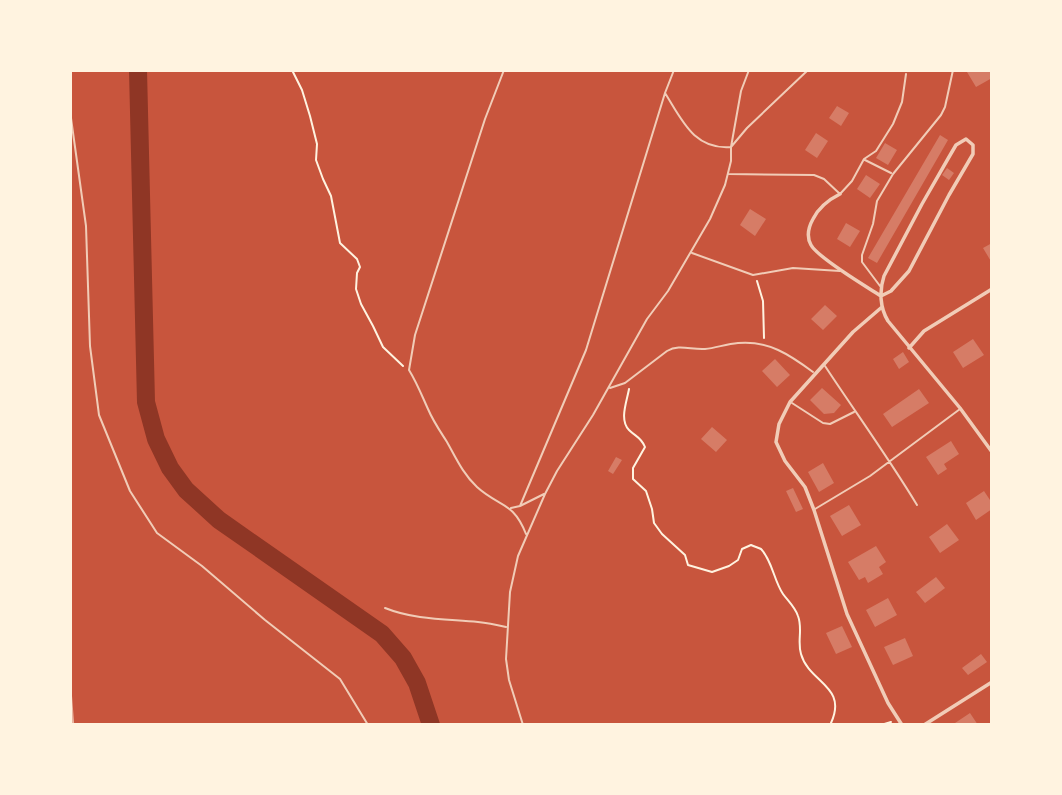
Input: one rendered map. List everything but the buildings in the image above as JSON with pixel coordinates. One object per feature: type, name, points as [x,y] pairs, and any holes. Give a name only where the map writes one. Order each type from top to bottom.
[{"type":"street","points":[[840,194],[828,199],[815,215],[808,232],[811,246],[881,296],[887,295],[914,262],[973,154],[973,145],[966,139],[956,145],[884,276],[881,296],[888,321],[960,408],[992,452]]},
{"type":"street","points":[[909,348],[924,331],[992,289]]},
{"type":"street","points":[[882,307],[853,332],[790,402],[779,424],[776,442],[785,461],[805,487],[847,614],[888,703],[901,723]]},
{"type":"street","points":[[924,725],[992,682]]},
{"type":"lane","points":[[504,70],[485,119],[415,335],[409,370],[434,421],[468,478],[489,497],[510,508],[526,535]]},
{"type":"lane","points":[[520,506],[586,350],[674,70]]},
{"type":"lane","points":[[523,725],[509,680],[506,659],[510,592],[518,556],[557,471],[710,219],[728,174],[741,90],[749,70]]},
{"type":"lane","points":[[665,93],[694,136],[713,147],[731,147],[747,128],[808,70]]},
{"type":"lane","points":[[881,288],[863,262],[862,255],[873,224],[877,201],[892,174],[941,115],[953,70]]},
{"type":"lane","points":[[728,174],[814,175],[824,179],[840,194],[852,181],[864,159],[876,151],[893,124],[902,102],[906,74]]},
{"type":"lane","points":[[70,111],[86,226],[90,346],[99,415],[130,491],[157,533],[202,566],[265,621],[340,679],[368,725]]},
{"type":"lane","points":[[864,159],[892,174]]},
{"type":"lane","points":[[691,252],[753,275],[793,268],[844,272]]},
{"type":"lane","points":[[609,388],[625,383],[673,347],[701,349],[738,343],[764,343],[792,356],[816,374]]},
{"type":"lane","points":[[824,364],[890,460],[917,505]]},
{"type":"lane","points":[[790,402],[823,423],[830,424],[855,412]]},
{"type":"lane","points":[[814,510],[870,476],[960,408]]},
{"type":"lane","points":[[510,508],[545,494]]},
{"type":"lane","points":[[385,608],[403,615],[507,627]]},
{"type":"path","points":[[292,70],[310,116],[317,144],[316,160],[331,196],[340,243],[357,259],[360,267],[356,289],[361,304],[383,347],[409,370]]},
{"type":"path","points":[[753,275],[762,292],[764,343]]},
{"type":"path","points":[[629,386],[623,420],[626,428],[642,439],[645,447],[633,468],[633,479],[646,491],[654,523],[685,555],[688,565],[699,569],[712,572],[738,560],[742,549],[751,545],[760,548],[782,593],[798,614],[801,656],[810,671],[830,689],[836,712],[832,725]]},
{"type":"path","points":[[881,725],[901,723]]},
{"type":"waterway","points":[[138,70],[146,402],[156,439],[170,468],[186,490],[219,520],[382,634],[403,658],[417,683],[431,725]]},
{"type":"railway","points":[[70,306],[70,405]]},
{"type":"railway","points":[[70,686],[73,725]]}]
